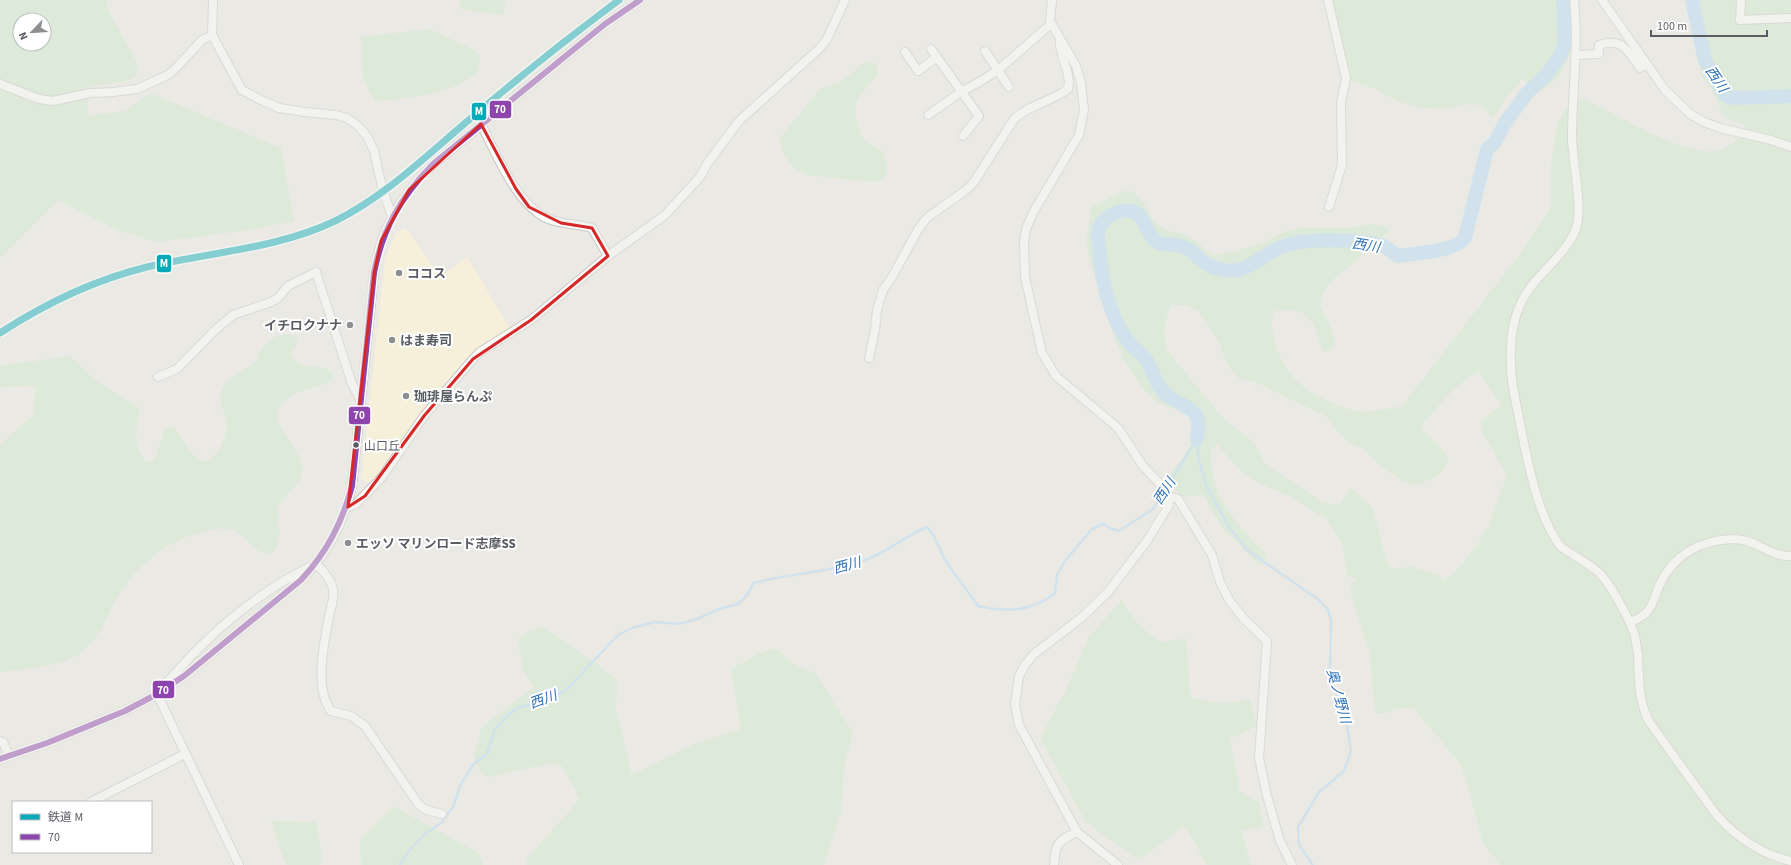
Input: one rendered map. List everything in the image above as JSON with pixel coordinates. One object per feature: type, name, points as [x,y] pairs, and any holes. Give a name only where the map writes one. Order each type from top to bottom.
[{"type":"street","points":[[213,0],[212,35],[240,88],[246,93],[279,108],[336,115],[348,118],[357,125],[367,136],[374,151],[392,217]]},
{"type":"street","points":[[0,759],[47,743],[125,711],[157,694],[184,676],[301,580],[316,564],[339,528],[348,507],[352,486],[376,262],[381,241],[392,217],[409,190],[420,178],[481,124],[605,24],[640,0]]},
{"type":"street","points":[[348,507],[356,504],[382,478],[424,416],[476,355],[531,320],[608,256],[664,215],[700,177],[707,164],[739,121],[820,48],[827,39],[845,0]]},
{"type":"street","points":[[1052,0],[1050,11],[1051,24],[1076,66],[1083,90],[1084,110],[1079,136],[1034,211],[1026,229],[1024,242],[1025,277],[1042,353],[1056,376],[1114,423],[1143,466],[1165,490],[1168,496],[1169,505],[1160,521],[1130,564],[1108,592],[1081,618],[1034,654],[1025,665],[1019,676],[1015,704],[1019,725],[1078,832],[1118,865]]},
{"type":"street","points":[[1328,0],[1346,78],[1341,103],[1342,165],[1329,208]]},
{"type":"street","points":[[1574,0],[1577,25],[1572,140],[1578,211],[1576,228],[1560,252],[1527,290],[1521,302],[1515,319],[1510,367],[1527,455],[1537,494],[1552,533],[1561,547],[1598,572],[1606,581],[1630,622],[1635,636],[1641,702],[1644,713],[1650,723],[1714,813],[1726,826],[1772,856],[1791,861]]},
{"type":"street","points":[[1602,0],[1647,64],[1677,103],[1697,118],[1720,128],[1771,140],[1791,147]]},
{"type":"street","points":[[1741,0],[1740,20],[1791,18]]},
{"type":"street","points":[[928,115],[961,92],[998,70],[1051,24]]},
{"type":"street","points":[[0,84],[39,99],[53,101],[90,93],[137,89],[168,75],[202,40],[212,35]]},
{"type":"street","points":[[869,358],[875,330],[877,310],[883,290],[892,277],[919,228],[928,217],[966,190],[974,182],[1014,120],[1022,112],[1062,94],[1068,89],[1069,78],[1060,49],[1060,40]]},
{"type":"street","points":[[1576,55],[1599,54],[1599,45],[1609,42],[1617,42],[1627,50],[1640,68],[1647,64]]},
{"type":"street","points":[[931,49],[979,116],[963,136]]},
{"type":"street","points":[[985,51],[1009,87]]},
{"type":"street","points":[[906,52],[918,71],[937,57]]},
{"type":"street","points":[[481,124],[516,189],[529,207],[544,217],[561,223],[592,228],[608,256]]},
{"type":"street","points":[[158,377],[177,369],[214,331],[233,315],[271,302],[278,298],[288,286],[316,272],[352,384],[361,402]]},
{"type":"street","points":[[1168,496],[1178,499],[1212,555],[1220,582],[1229,600],[1244,618],[1267,641],[1259,758],[1267,796],[1280,841],[1292,865]]},
{"type":"street","points":[[1630,622],[1639,619],[1649,611],[1660,584],[1674,564],[1692,548],[1701,544],[1719,540],[1742,539],[1780,556],[1791,556]]},
{"type":"street","points":[[157,694],[176,671],[242,609],[274,586],[316,564]]},
{"type":"street","points":[[316,564],[323,570],[333,589],[324,641],[321,678],[328,707],[331,711],[351,716],[366,726],[419,805],[426,810],[442,814]]},
{"type":"street","points":[[157,694],[239,865]]},
{"type":"street","points":[[0,741],[3,742],[9,756]]},
{"type":"street","points":[[93,801],[185,754]]},
{"type":"street","points":[[1054,865],[1055,848],[1062,840],[1078,832]]},
{"type":"highlighted area","points":[[481,124],[516,189],[529,207],[561,223],[592,228],[608,256],[531,320],[473,359],[424,416],[365,496],[348,507],[374,273],[381,241],[409,190]]},
{"type":"shaded area","points":[[404,228],[410,233],[440,277],[467,257],[511,330],[483,346],[409,433],[370,485],[361,479],[385,258],[396,233]]},
{"type":"green space","points":[[0,0],[106,0],[108,10],[137,63],[137,76],[124,82],[87,86],[88,116],[126,111],[150,93],[281,148],[294,221],[249,230],[156,242],[118,230],[58,200],[0,258]]},
{"type":"green space","points":[[460,0],[505,0],[504,15],[460,9]]},
{"type":"green space","points":[[1325,0],[1570,0],[1572,40],[1568,59],[1564,68],[1554,81],[1541,91],[1522,79],[1506,97],[1493,118],[1480,105],[1466,104],[1444,109],[1418,107],[1397,101],[1374,88],[1342,78]]},
{"type":"green space","points":[[1690,0],[1791,0],[1791,865],[1500,865],[1482,841],[1462,767],[1445,745],[1413,708],[1398,708],[1385,713],[1377,713],[1374,706],[1370,655],[1351,595],[1351,586],[1357,580],[1347,575],[1342,543],[1327,519],[1289,496],[1257,482],[1239,469],[1217,444],[1211,450],[1211,467],[1214,482],[1227,509],[1246,533],[1268,556],[1260,566],[1220,524],[1203,495],[1181,496],[1166,479],[1185,455],[1196,431],[1192,422],[1193,415],[1181,406],[1172,409],[1155,401],[1143,389],[1123,358],[1104,310],[1088,253],[1087,239],[1091,207],[1127,190],[1137,195],[1141,199],[1153,220],[1157,224],[1165,229],[1191,238],[1213,255],[1234,252],[1261,243],[1287,231],[1301,228],[1350,228],[1372,224],[1390,228],[1389,232],[1369,247],[1354,263],[1337,275],[1323,292],[1320,306],[1333,332],[1334,339],[1334,345],[1330,350],[1323,352],[1312,322],[1303,314],[1293,310],[1275,311],[1272,319],[1272,326],[1275,343],[1284,365],[1298,382],[1316,395],[1327,401],[1356,411],[1373,411],[1402,406],[1520,254],[1551,207],[1551,167],[1557,124],[1566,108],[1576,96],[1591,102],[1648,132],[1687,148],[1705,151],[1724,149],[1747,131],[1744,124],[1730,120],[1723,115],[1712,90],[1702,76]],"holes":[[[1171,305],[1186,305],[1199,311],[1218,340],[1227,364],[1238,378],[1255,382],[1326,416],[1346,441],[1364,449],[1379,465],[1402,481],[1415,485],[1438,475],[1444,469],[1449,457],[1421,427],[1440,403],[1462,382],[1479,371],[1501,405],[1481,421],[1482,432],[1507,475],[1487,529],[1473,551],[1448,579],[1443,580],[1439,574],[1419,570],[1414,566],[1395,569],[1388,566],[1373,509],[1364,499],[1350,488],[1339,506],[1321,501],[1266,465],[1253,442],[1222,417],[1166,349],[1164,333],[1166,320]]]},
{"type":"green space","points":[[430,29],[474,50],[480,57],[479,70],[458,85],[445,90],[416,97],[375,101],[363,79],[361,37]]},
{"type":"green space","points":[[866,61],[873,62],[877,67],[878,74],[858,99],[855,111],[864,141],[882,151],[887,164],[885,178],[874,182],[807,175],[793,167],[784,155],[779,139],[820,89],[842,81]]},
{"type":"green space","points":[[286,334],[295,336],[298,342],[291,352],[294,359],[306,366],[327,369],[332,372],[334,378],[321,385],[291,395],[281,406],[279,422],[282,430],[300,459],[302,472],[298,483],[283,499],[278,509],[280,537],[277,546],[272,552],[261,552],[239,533],[234,530],[227,529],[211,530],[193,534],[177,541],[155,554],[134,574],[117,597],[97,636],[86,649],[70,659],[51,665],[0,672],[0,445],[33,415],[36,386],[0,387],[0,366],[70,356],[96,381],[140,408],[136,436],[138,449],[146,462],[154,461],[165,430],[172,427],[180,435],[197,459],[206,461],[211,459],[219,449],[225,436],[227,421],[220,402],[223,387],[231,378],[256,361],[260,351],[268,341]]},
{"type":"green space","points":[[1121,600],[1139,625],[1161,643],[1186,638],[1190,698],[1227,703],[1250,699],[1257,726],[1230,739],[1240,792],[1259,803],[1263,827],[1241,830],[1251,865],[1207,865],[1185,825],[1139,860],[1086,822],[1040,738],[1064,694],[1088,639]]},
{"type":"green space","points":[[544,627],[617,679],[616,710],[632,775],[692,745],[741,729],[731,669],[758,654],[775,648],[795,665],[816,674],[853,733],[844,766],[841,814],[824,865],[527,865],[526,860],[580,799],[562,766],[551,763],[488,777],[479,770],[474,756],[482,727],[534,687],[522,668],[518,639],[529,631]]},
{"type":"green space","points":[[393,806],[478,853],[483,865],[361,865],[360,840]]},
{"type":"green space","points":[[271,821],[316,822],[322,855],[320,865],[287,865]]},
{"type":"waterway","name":"西川","points":[[1197,439],[1198,424],[1196,415],[1189,408],[1170,397],[1162,390],[1143,355],[1132,346],[1115,320],[1104,284],[1100,259],[1098,233],[1102,223],[1108,217],[1116,213],[1128,210],[1134,211],[1139,215],[1152,237],[1157,242],[1182,246],[1190,250],[1210,266],[1226,270],[1245,268],[1277,249],[1287,245],[1308,241],[1335,240],[1362,242],[1385,247],[1398,256],[1444,249],[1460,243],[1465,238],[1487,149],[1495,142],[1505,123],[1527,93],[1548,73],[1560,56],[1565,42],[1563,0]]},
{"type":"waterway","name":"西川","points":[[1692,0],[1705,61],[1725,95],[1733,98],[1791,96]]},
{"type":"waterway","name":"奥ノ野川","points":[[1197,439],[1199,460],[1206,485],[1229,527],[1247,550],[1319,600],[1328,610],[1331,621],[1330,668],[1332,682],[1346,718],[1351,751],[1344,771],[1319,792],[1298,827],[1299,845],[1313,865]]},
{"type":"waterway","name":"西川","points":[[400,865],[408,852],[425,834],[442,822],[453,807],[461,784],[473,765],[487,753],[495,729],[509,714],[520,707],[549,701],[566,690],[618,635],[632,628],[655,622],[679,624],[697,619],[719,609],[738,604],[747,595],[754,583],[835,568],[862,561],[879,554],[927,527],[934,536],[945,560],[978,606],[1008,610],[1037,604],[1055,593],[1057,575],[1065,561],[1092,529],[1103,524],[1119,531],[1153,509],[1197,439]]},
{"type":"rail line","name":"M","points":[[0,333],[53,302],[89,286],[127,272],[290,238],[335,221],[354,211],[372,200],[406,174],[525,73],[619,0]]},
{"type":"transit line","name":"70","points":[[0,759],[47,743],[125,711],[157,694],[184,676],[301,580],[319,559],[338,525],[352,486],[374,273],[383,241],[395,214],[412,188],[433,164],[605,24],[640,0]]},
{"type":"place","name":"ココス","points":[[399,273]]},
{"type":"place","name":"イチロクナナ","points":[[350,325]]},
{"type":"place","name":"はま寿司","points":[[392,340]]},
{"type":"place","name":"珈琲屋らんぷ","points":[[406,396]]},
{"type":"place","name":"山口丘","points":[[356,445]]},
{"type":"place","name":"エッソ マリンロード志摩SS","points":[[348,543]]}]
